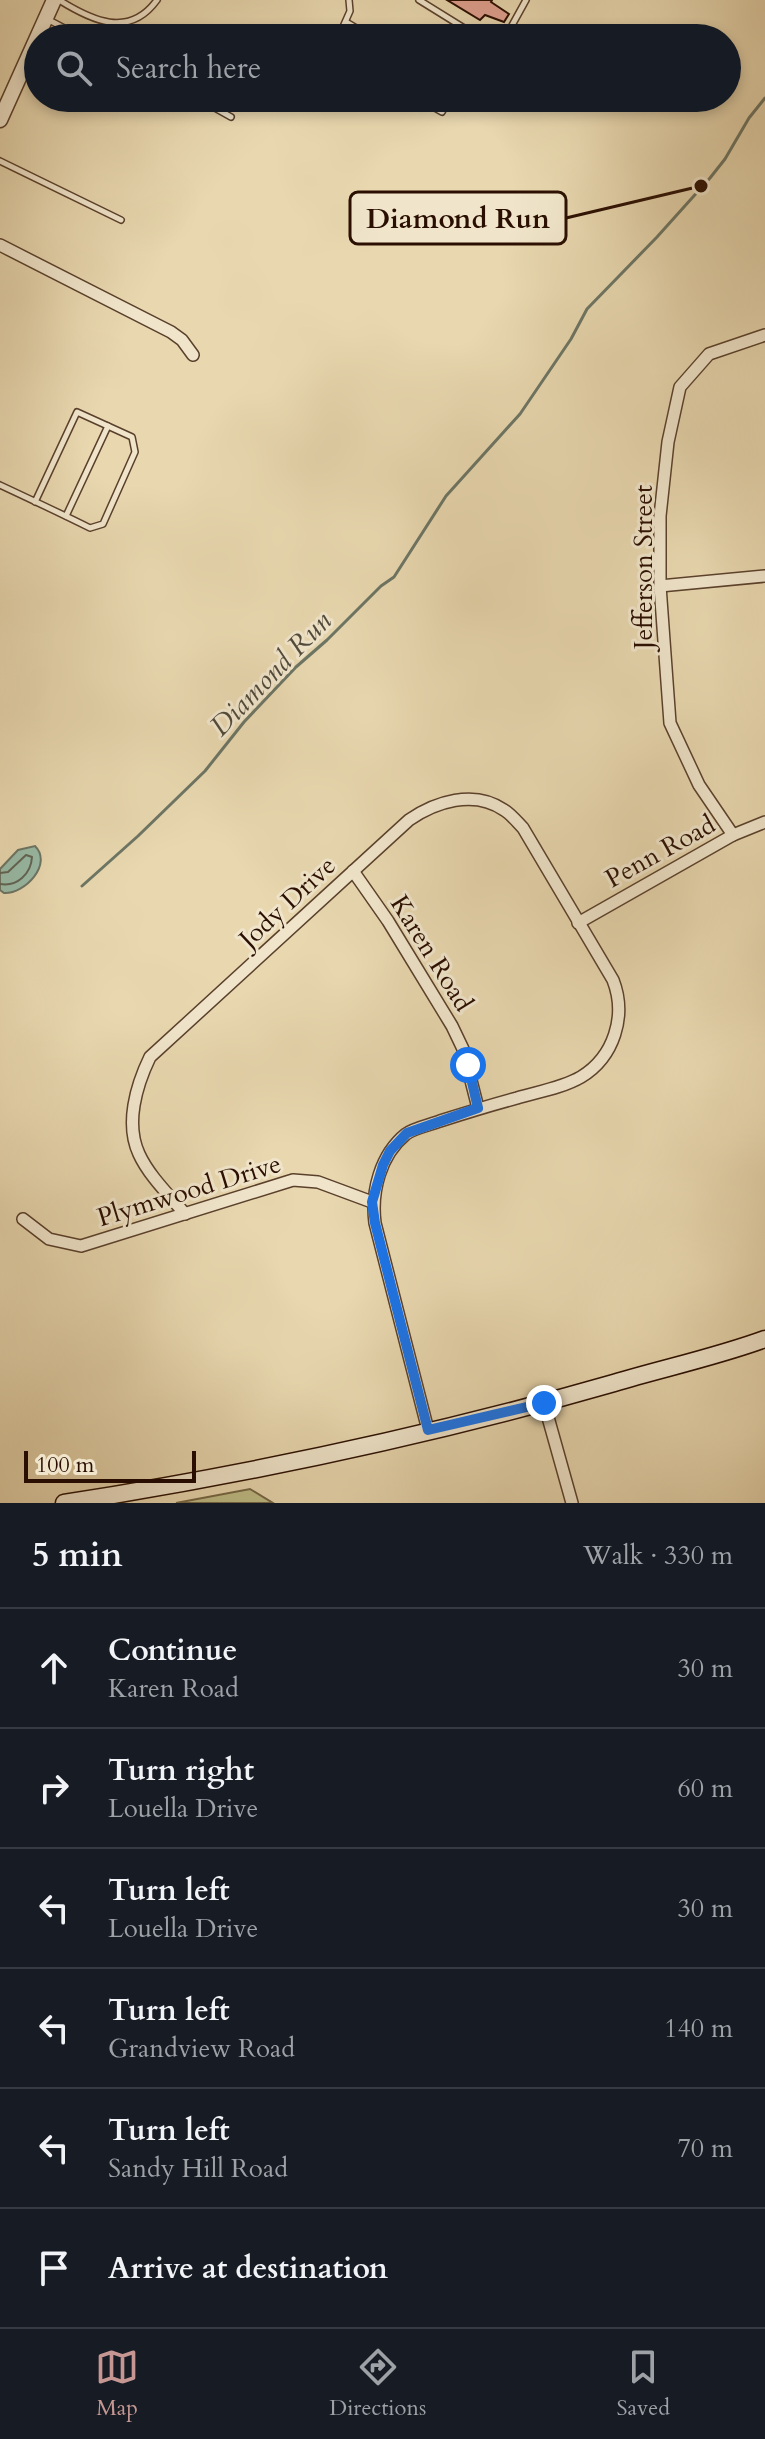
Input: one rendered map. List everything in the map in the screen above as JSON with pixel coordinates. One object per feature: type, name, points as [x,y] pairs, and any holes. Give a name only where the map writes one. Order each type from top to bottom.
[{"type":"main road","points":[[64,1503],[259,1470],[544,1403],[765,1339]]},
{"type":"street","points":[[43,24],[57,0]]},
{"type":"street","points":[[1,114],[24,65]]},
{"type":"street","points":[[0,245],[171,332],[182,340],[193,355]]},
{"type":"street","name":"Jefferson Street","points":[[733,835],[699,785],[670,723],[660,586],[660,516],[668,442],[680,387],[709,354],[765,335]]},
{"type":"street","points":[[660,586],[765,576]]},
{"type":"street","name":"Jody Drive","points":[[185,1214],[139,1154],[133,1114],[136,1095],[150,1057],[409,820],[450,800],[490,803],[504,810],[523,828],[613,980],[618,993],[617,1028],[604,1056],[582,1076],[407,1133],[390,1151],[372,1202]]},
{"type":"street","name":"Penn Road","points":[[578,923],[733,835],[765,822]]},
{"type":"street","name":"Karen Road","points":[[353,871],[388,921],[452,1026],[463,1049],[478,1108]]},
{"type":"street","name":"Plymwood Drive","points":[[23,1219],[49,1239],[81,1246],[293,1180],[318,1182],[372,1202]]},
{"type":"street","points":[[372,1202],[428,1430]]},
{"type":"street","points":[[544,1403],[572,1503]]},
{"type":"lane","points":[[57,0],[87,17],[114,22],[131,20],[143,14],[157,0]]},
{"type":"lane","points":[[349,0],[350,11],[346,22],[349,24]]},
{"type":"lane","points":[[419,0],[458,24]]},
{"type":"lane","points":[[512,24],[526,0]]},
{"type":"lane","points":[[46,18],[57,24]]},
{"type":"lane","points":[[222,112],[231,117]]},
{"type":"lane","points":[[0,161],[121,220]]},
{"type":"lane","points":[[0,485],[35,502],[66,516],[90,528],[103,524],[135,452],[132,437],[77,412],[35,502]]},
{"type":"lane","points":[[66,516],[108,426]]},
{"type":"shaded area","points":[[250,1489],[273,1503],[176,1503]]},
{"type":"water","points":[[35,846],[41,861],[34,877],[20,889],[4,893],[0,890],[0,869],[18,850]]},
{"type":"building","points":[[447,0],[492,0],[509,14],[504,22],[485,15],[480,20]]},
{"type":"waterway","name":"Diamond Run","points":[[82,886],[205,771],[244,722],[296,667],[394,577],[446,496],[520,414],[571,339],[587,309],[710,178],[765,98]]},
{"type":"place","name":"Diamond Run","points":[[701,186]]},
{"type":"route","points":[[468,1065],[478,1108],[407,1133],[390,1151],[372,1202],[375,1223],[428,1430],[544,1403]]}]
